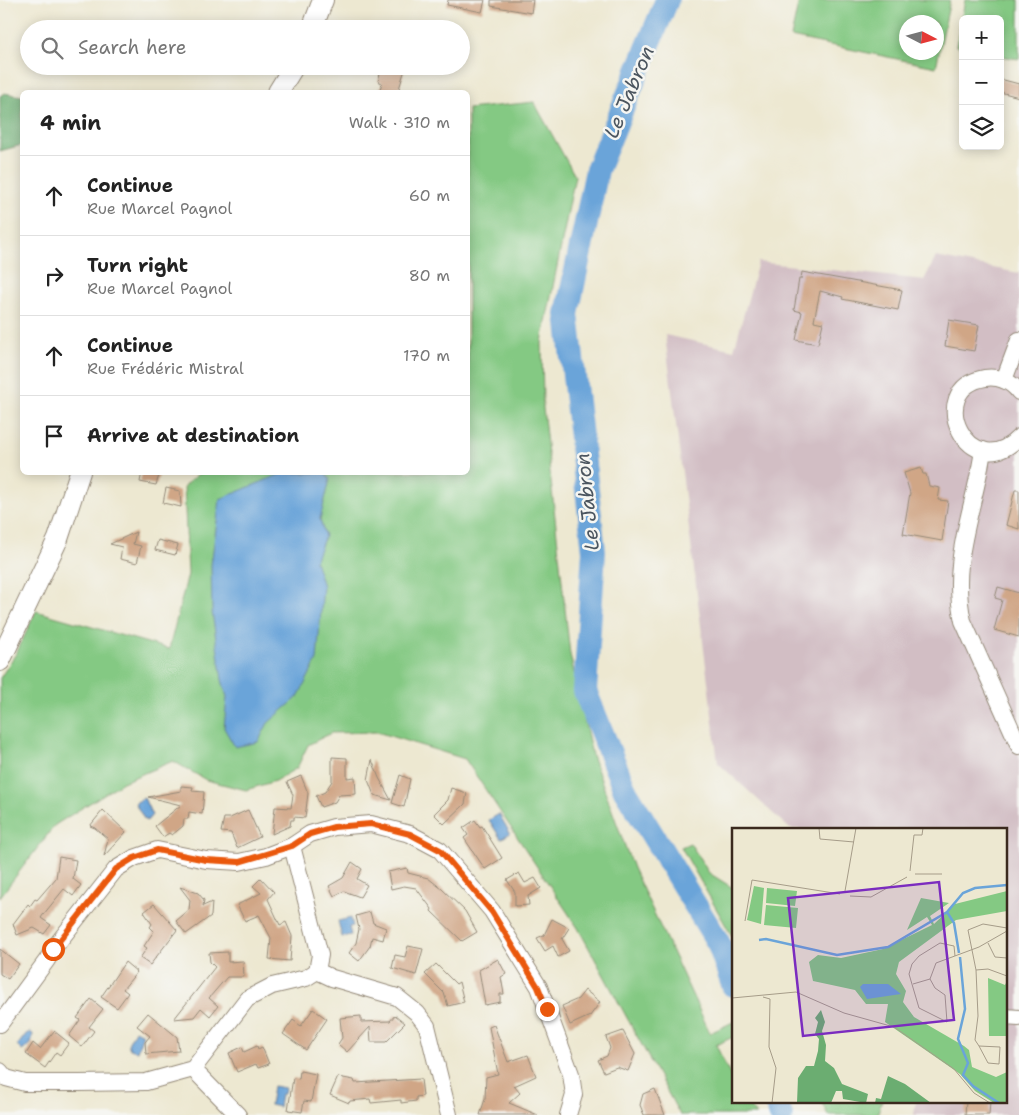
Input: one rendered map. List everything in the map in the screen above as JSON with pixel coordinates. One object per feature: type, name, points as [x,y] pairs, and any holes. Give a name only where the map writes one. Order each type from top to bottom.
[{"type":"main road","points":[[315,20],[322,0]]},
{"type":"main road","points":[[279,90],[288,75]]},
{"type":"main road","points":[[0,661],[58,539],[79,475]]},
{"type":"street","points":[[1004,380],[1019,340]]},
{"type":"street","points":[[1019,392],[1004,380],[980,379],[966,387],[957,400],[954,416],[958,431],[969,443],[983,450],[1006,447],[1019,437]]},
{"type":"street","points":[[983,450],[959,562],[960,605],[963,621],[1019,746]]},
{"type":"street","points":[[0,1024],[48,960],[53,949],[116,869],[134,858],[157,850],[206,860],[239,862],[292,846],[310,834],[334,827],[371,824],[410,834],[440,850],[492,912],[538,987],[571,1074],[574,1095],[568,1115]]},
{"type":"street","points":[[0,1071],[6,1078],[25,1083],[79,1083],[146,1082],[193,1069],[247,999],[272,986],[306,978],[317,971],[320,955],[292,846]]},
{"type":"street","points":[[317,971],[332,978],[397,997],[418,1013],[427,1026],[449,1115]]},
{"type":"street","points":[[1006,1016],[1019,1018]]},
{"type":"street","points":[[193,1069],[238,1115]]},
{"type":"shaded area","points":[[936,257],[1019,273],[1019,1115],[914,1115],[916,1102],[1006,1102],[1006,828],[789,828],[718,763],[665,335],[734,350],[758,262],[924,280]]},
{"type":"green space","points":[[799,0],[950,0],[944,29],[944,15],[899,15],[899,59],[791,37]]},
{"type":"green space","points":[[965,0],[1019,0],[1019,59],[1004,57],[1004,15],[962,15]]},
{"type":"green space","points":[[959,31],[959,47],[956,46]]},
{"type":"green space","points":[[902,60],[937,60],[936,67]]},
{"type":"green space","points":[[4,93],[20,96],[20,146],[0,151],[0,96]]},
{"type":"green space","points":[[534,102],[575,176],[542,342],[543,408],[570,654],[592,755],[633,868],[710,1033],[732,1022],[732,1037],[716,1045],[732,1079],[732,1102],[746,1102],[756,1115],[680,1115],[578,928],[465,759],[377,732],[331,733],[308,745],[297,768],[275,781],[246,790],[206,780],[173,761],[123,782],[55,825],[0,897],[0,678],[17,652],[36,611],[169,649],[188,574],[184,486],[197,475],[470,475],[470,109]]},
{"type":"green space","points":[[690,843],[709,873],[732,887],[732,936],[681,847]]},
{"type":"green space","points":[[822,1102],[882,1102],[877,1115],[828,1115]]},
{"type":"water","points":[[278,475],[327,475],[330,479],[320,519],[325,536],[315,561],[323,586],[317,660],[298,697],[268,723],[258,742],[235,747],[224,728],[227,697],[222,680],[212,612],[211,565],[220,499]]},
{"type":"water","points":[[144,798],[152,815],[147,821],[135,803]]},
{"type":"water","points":[[499,814],[510,833],[501,839],[489,820]]},
{"type":"water","points":[[351,918],[353,926],[349,927],[351,935],[342,937],[338,921]]},
{"type":"water","points":[[135,1030],[143,1034],[137,1051],[130,1049],[128,1044]]},
{"type":"water","points":[[30,1032],[33,1034],[31,1044],[22,1051],[17,1046],[26,1034]]},
{"type":"water","points":[[273,1086],[285,1088],[284,1094],[281,1094],[279,1107],[270,1105]]},
{"type":"building","points":[[448,0],[485,0],[482,12],[447,5]]},
{"type":"building","points":[[491,0],[533,0],[531,13],[491,6]]},
{"type":"building","points":[[380,75],[403,75],[399,90],[380,90],[382,83],[378,81]]},
{"type":"building","points":[[1004,80],[1019,84],[1019,97],[1004,93]]},
{"type":"building","points":[[802,272],[902,290],[898,310],[842,299],[843,297],[820,291],[814,321],[823,323],[818,344],[796,340],[802,312],[794,310]]},
{"type":"building","points":[[949,320],[979,325],[974,351],[945,346]]},
{"type":"building","points":[[921,468],[923,474],[926,474],[929,486],[940,488],[938,500],[948,501],[942,541],[903,534],[910,493],[904,473]]},
{"type":"building","points":[[141,475],[159,475],[156,485],[140,482]]},
{"type":"building","points":[[166,488],[180,491],[181,507],[163,503]]},
{"type":"building","points":[[1015,490],[1019,490],[1019,529],[1006,525]]},
{"type":"building","points":[[136,532],[133,544],[141,546],[137,563],[120,559],[122,547],[110,544]]},
{"type":"building","points":[[158,540],[178,545],[175,555],[155,550]]},
{"type":"building","points":[[998,587],[1019,593],[1019,637],[994,630],[1002,600],[995,598]]},
{"type":"building","points":[[332,757],[347,758],[347,778],[355,777],[356,794],[339,795],[335,802],[321,807],[316,796],[325,792],[332,781]]},
{"type":"building","points":[[372,760],[391,800],[374,795],[368,780]]},
{"type":"building","points":[[400,775],[410,779],[404,807],[392,803]]},
{"type":"building","points":[[301,776],[308,793],[305,818],[294,817],[294,820],[291,820],[290,826],[272,834],[275,807],[291,808],[293,795],[287,782]]},
{"type":"building","points":[[181,786],[193,787],[192,791],[204,792],[202,814],[189,812],[188,819],[184,819],[183,826],[172,835],[169,833],[163,837],[155,826],[181,805],[148,797],[181,791]]},
{"type":"building","points":[[451,788],[467,793],[465,804],[444,824],[434,814],[448,800]]},
{"type":"building","points":[[103,810],[126,832],[104,856],[108,839],[90,826]]},
{"type":"building","points":[[248,810],[260,837],[237,848],[231,833],[221,832],[224,818],[230,818]]},
{"type":"building","points":[[475,820],[480,827],[482,826],[502,858],[485,869],[464,838],[468,835],[463,828]]},
{"type":"building","points":[[59,857],[76,860],[73,879],[81,885],[73,896],[64,889],[43,915],[41,918],[51,925],[44,934],[34,928],[17,935],[13,924],[28,904],[30,906],[35,899],[37,900],[56,878]]},
{"type":"building","points":[[352,862],[362,869],[357,879],[367,885],[360,897],[344,891],[334,896],[329,886],[343,878]]},
{"type":"building","points":[[407,868],[408,873],[428,878],[442,889],[465,911],[477,932],[462,941],[431,911],[432,909],[416,888],[404,886],[391,889],[388,872]]},
{"type":"building","points":[[519,873],[525,883],[535,878],[541,888],[528,896],[529,905],[515,906],[515,892],[507,880]]},
{"type":"building","points":[[261,878],[274,892],[268,899],[280,925],[286,922],[292,936],[290,961],[269,959],[271,938],[259,915],[245,921],[237,905],[261,893],[253,886]]},
{"type":"building","points":[[180,887],[198,893],[204,900],[203,906],[212,902],[211,916],[186,934],[176,921],[189,910],[190,900]]},
{"type":"building","points":[[154,904],[177,930],[150,965],[140,958],[147,948],[144,946],[154,931],[150,927],[152,924],[144,912]]},
{"type":"building","points":[[370,912],[373,923],[386,928],[383,940],[372,937],[370,946],[359,961],[349,953],[356,943],[359,929],[356,916]]},
{"type":"building","points":[[552,919],[569,928],[562,939],[569,951],[558,957],[553,946],[545,951],[537,938],[544,935]]},
{"type":"building","points":[[408,946],[423,949],[416,975],[392,968],[395,955],[405,957]]},
{"type":"building","points":[[0,949],[19,964],[8,979],[0,974]]},
{"type":"building","points":[[228,952],[228,962],[243,961],[244,977],[227,977],[209,998],[218,1006],[210,1016],[201,1008],[194,1017],[174,1019],[215,967],[210,962],[209,953]]},
{"type":"building","points":[[498,959],[506,974],[501,977],[504,994],[500,994],[500,1002],[485,1005],[479,970]]},
{"type":"building","points":[[125,962],[137,972],[123,989],[128,993],[117,1008],[101,997]]},
{"type":"building","points":[[436,964],[456,984],[459,982],[464,1002],[448,1006],[444,993],[425,974]]},
{"type":"building","points":[[585,990],[600,1002],[590,1016],[570,1025],[562,1006],[578,999]]},
{"type":"building","points":[[91,999],[103,1009],[89,1027],[94,1031],[82,1047],[69,1036],[80,1020],[77,1018]]},
{"type":"building","points":[[313,1009],[327,1019],[306,1050],[283,1034],[293,1020],[301,1026]]},
{"type":"building","points":[[148,1013],[177,1037],[179,1051],[146,1054],[145,1042],[150,1036],[137,1026]]},
{"type":"building","points":[[395,1015],[405,1023],[386,1042],[371,1042],[370,1027],[347,1052],[338,1044],[342,1038],[340,1018],[361,1016],[361,1022],[390,1021]]},
{"type":"building","points":[[494,1025],[508,1062],[528,1055],[536,1076],[514,1086],[520,1093],[509,1103],[538,1115],[480,1115],[485,1099],[486,1077],[498,1074],[489,1027]]},
{"type":"building","points":[[54,1031],[69,1043],[60,1055],[56,1052],[45,1068],[26,1054],[33,1043],[40,1049]]},
{"type":"building","points":[[623,1031],[635,1054],[628,1071],[617,1067],[604,1072],[598,1060],[607,1056],[610,1048],[606,1037]]},
{"type":"building","points":[[257,1046],[258,1049],[262,1047],[269,1064],[258,1068],[256,1064],[237,1072],[229,1053],[242,1047],[244,1052]]},
{"type":"building","points":[[300,1071],[316,1074],[311,1102],[304,1101],[302,1112],[288,1110],[293,1078],[299,1079]]},
{"type":"building","points":[[338,1077],[354,1080],[355,1083],[421,1079],[423,1096],[416,1097],[416,1101],[401,1103],[401,1100],[371,1103],[370,1099],[350,1101],[349,1103],[330,1095]]},
{"type":"building","points":[[655,1089],[665,1115],[644,1115],[640,1105],[643,1094]]},
{"type":"building","points":[[966,1102],[990,1102],[989,1115],[965,1115]]},
{"type":"waterway","name":"Le Jabron","points":[[667,0],[597,170],[567,314],[594,551],[585,691],[625,790],[719,944],[732,982]]},
{"type":"waterway","name":"Le Jabron","points":[[776,1102],[781,1115]]},
{"type":"route","points":[[53,949],[116,869],[134,858],[157,850],[206,860],[239,862],[266,856],[292,846],[310,834],[334,827],[371,824],[410,834],[440,850],[492,912],[538,987],[547,1009]]}]
